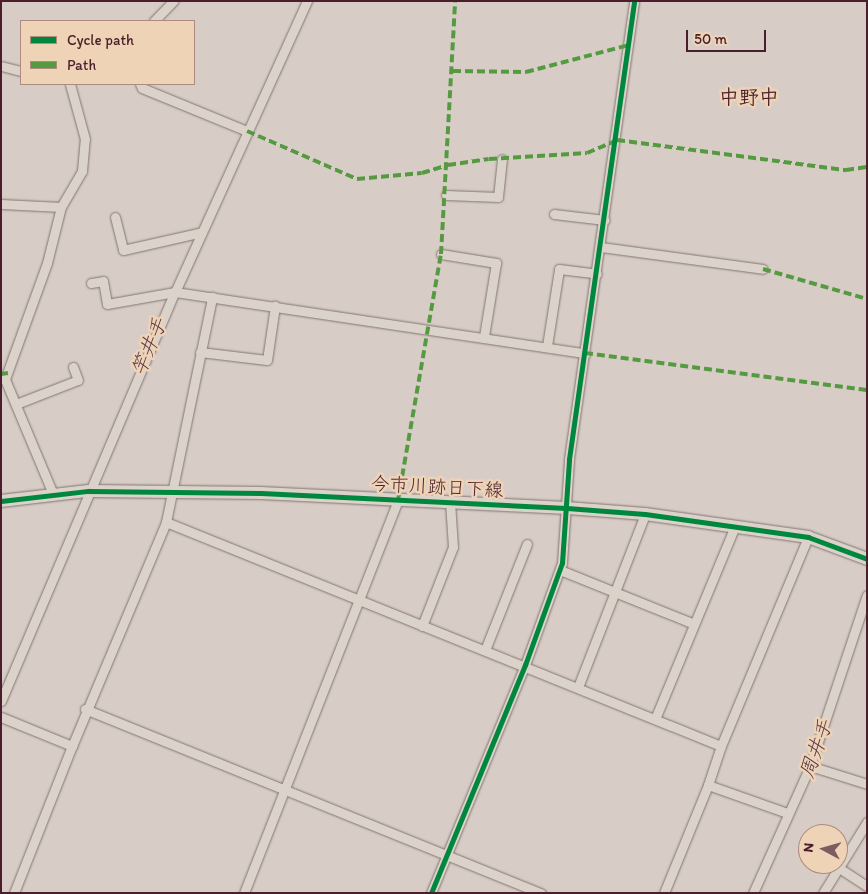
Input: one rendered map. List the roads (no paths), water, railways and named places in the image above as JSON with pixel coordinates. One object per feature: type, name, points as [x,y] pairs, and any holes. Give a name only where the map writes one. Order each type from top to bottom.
[{"type":"street","points":[[155,20],[173,1]]},
{"type":"street","points":[[1,701],[88,492],[175,292],[307,1]]},
{"type":"street","points":[[432,893],[525,665],[560,570],[567,508],[569,459],[605,220],[634,1]]},
{"type":"street","points":[[1,66],[20,71]]},
{"type":"street","points":[[52,494],[5,379],[47,263],[61,207],[82,171],[85,139],[70,85]]},
{"type":"street","points":[[140,85],[142,88],[247,131]]},
{"type":"street","points":[[446,195],[498,197],[502,159]]},
{"type":"street","points":[[1,204],[61,207]]},
{"type":"street","points":[[554,214],[605,220]]},
{"type":"street","points":[[115,216],[123,250],[202,232]]},
{"type":"street","points":[[601,247],[763,270]]},
{"type":"street","points":[[441,254],[496,262],[484,336]]},
{"type":"street","points":[[547,346],[558,269],[597,274]]},
{"type":"street","points":[[91,283],[103,281],[107,304],[175,292],[484,336],[585,353]]},
{"type":"street","points":[[14,893],[85,709],[166,522],[212,297]]},
{"type":"street","points":[[200,352],[267,360],[275,306]]},
{"type":"street","points":[[16,404],[78,380],[73,367]]},
{"type":"street","name":"今市川跡日下線","points":[[1,501],[52,494],[88,492],[171,493],[398,500],[567,508],[645,514],[808,537],[867,559]]},
{"type":"street","points":[[244,893],[398,500]]},
{"type":"street","points":[[422,626],[453,547],[450,502]]},
{"type":"street","points":[[578,687],[645,514]]},
{"type":"street","points":[[166,522],[422,626],[525,665],[721,746]]},
{"type":"street","points":[[655,719],[734,526]]},
{"type":"street","points":[[664,893],[708,785],[721,746],[808,537]]},
{"type":"street","points":[[485,650],[527,544]]},
{"type":"street","points":[[560,570],[694,624]]},
{"type":"street","points":[[753,893],[787,813],[810,766],[867,595]]},
{"type":"street","points":[[85,709],[284,791],[541,893]]},
{"type":"street","points":[[1,717],[72,746]]},
{"type":"street","points":[[810,766],[867,784]]},
{"type":"street","points":[[708,785],[787,813]]},
{"type":"street","points":[[848,853],[867,822]]},
{"type":"street","points":[[823,893],[835,874]]},
{"type":"street","points":[[848,874],[867,886]]},
{"type":"district","name":"中野中","points":[[749,97]]},
{"type":"water label","name":"竿井手","points":[[149,347]]},
{"type":"water label","name":"周井手","points":[[816,749]]}]
